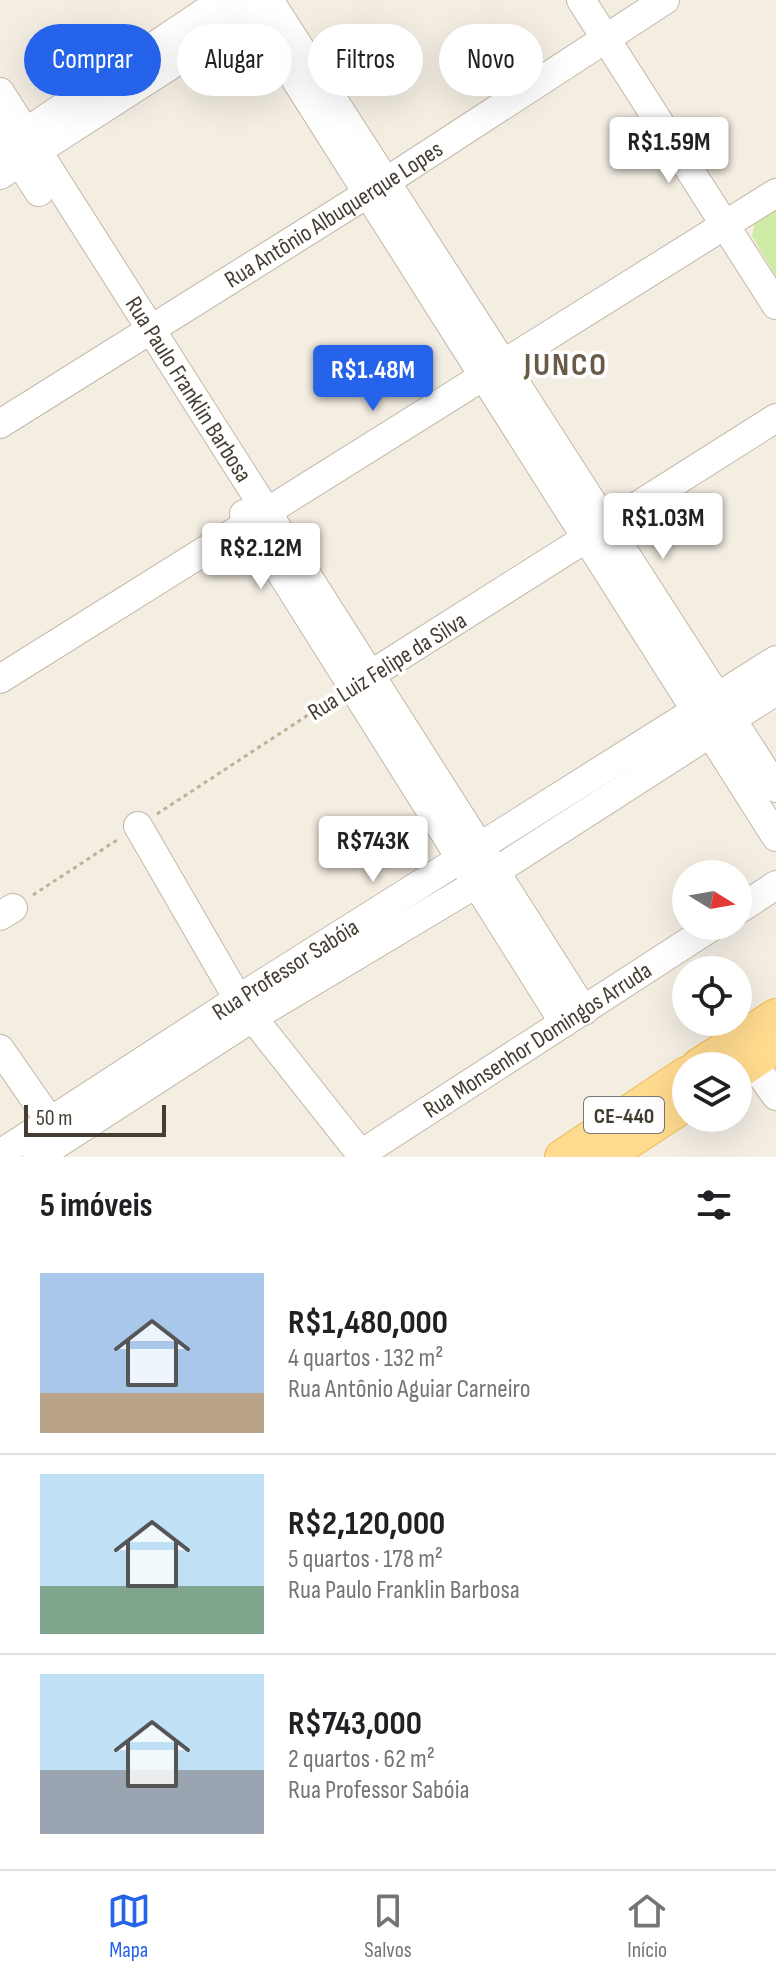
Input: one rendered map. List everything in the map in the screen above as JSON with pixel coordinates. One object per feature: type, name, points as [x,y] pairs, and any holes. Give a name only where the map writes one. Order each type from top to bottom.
[{"type":"main road","points":[[752,1054],[776,1016]]},
{"type":"main road","name":"CE-440","points":[[562,1157],[672,1083]]},
{"type":"main road","name":"CE-440","points":[[605,1157],[672,1113]]},
{"type":"street","points":[[171,50],[223,0]]},
{"type":"street","points":[[581,0],[776,305]]},
{"type":"street","name":"Rua Antônio Albuquerque Lopes","points":[[0,424],[378,186],[665,0]]},
{"type":"street","points":[[13,149],[171,50],[261,3],[715,715],[776,837]]},
{"type":"street","name":"Rua Paulo Franklin Barbosa","points":[[0,92],[13,149],[142,335],[574,1017]]},
{"type":"street","points":[[0,679],[776,193]]},
{"type":"street","name":"Rua Luiz Felipe da Silva","points":[[362,680],[776,418]]},
{"type":"street","name":"Rua Professor Sabóia","points":[[0,1154],[57,1131],[245,1008],[715,715],[776,660]]},
{"type":"street","name":"Rua Professor Sabóia","points":[[715,715],[776,691]]},
{"type":"street","points":[[715,715],[776,788]]},
{"type":"street","points":[[138,826],[245,1008],[362,1156]]},
{"type":"street","points":[[752,901],[776,885]]},
{"type":"street","name":"Rua Monsenhor Domingos Arruda","points":[[362,1156],[692,940]]},
{"type":"street","points":[[0,1049],[57,1131]]},
{"type":"street","points":[[752,1058],[776,1096]]},
{"type":"street","name":"Rua Professor Sabóia","points":[[37,1157],[57,1131]]},
{"type":"path","name":"Rua Luiz Felipe da Silva","points":[[7,912],[362,680]]},
{"type":"green space","points":[[776,209],[776,277],[752,236],[755,222]]},
{"type":"district","name":"JUNCO","points":[[566,364]]}]
